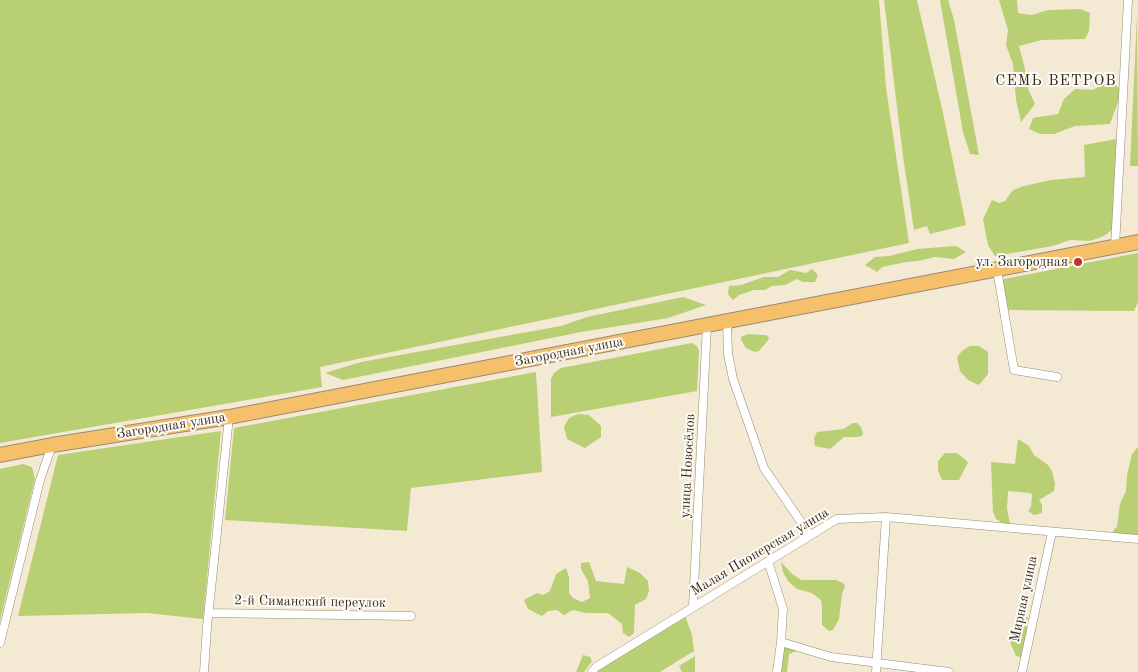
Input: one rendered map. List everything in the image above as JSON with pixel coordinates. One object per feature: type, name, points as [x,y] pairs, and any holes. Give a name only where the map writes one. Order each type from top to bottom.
[{"type":"highway","name":"Загородная улица","points":[[0,455],[229,417],[1138,242]]},
{"type":"street","points":[[1115,246],[1128,0]]},
{"type":"street","points":[[997,270],[1014,370],[1057,377]]},
{"type":"street","points":[[727,321],[728,354],[733,380],[764,468],[810,535]]},
{"type":"street","name":"улица Новосёлов","points":[[693,608],[707,325]]},
{"type":"street","points":[[204,672],[229,417]]},
{"type":"street","points":[[0,643],[40,480],[52,445]]},
{"type":"street","points":[[876,672],[886,517]]},
{"type":"street","name":"Малая Пионерская улица","points":[[592,672],[596,667],[837,519],[886,517],[1138,540]]},
{"type":"street","name":"Мирная улица","points":[[1022,672],[1052,532]]},
{"type":"street","points":[[768,561],[783,608],[777,672]]},
{"type":"street","name":"2-й Симанский переулок","points":[[209,613],[411,616]]},
{"type":"street","points":[[781,642],[831,656],[949,672]]},
{"type":"green space","points":[[0,0],[879,0],[886,88],[909,243],[320,367],[322,387],[0,443]]},
{"type":"green space","points":[[884,0],[917,0],[966,225],[930,234],[927,226],[914,230]]},
{"type":"green space","points":[[940,0],[948,0],[954,20],[979,155],[970,154],[963,132]]},
{"type":"green space","points":[[999,0],[1017,0],[1018,13],[1032,15],[1048,10],[1080,9],[1090,13],[1089,31],[1085,39],[1042,40],[1019,46],[1025,69],[1025,82],[1035,104],[1021,122],[1016,100],[1013,64],[1006,45],[1008,30]]},
{"type":"green space","points":[[1137,15],[1138,166],[1130,166]]},
{"type":"green space","points":[[1110,80],[1119,88],[1119,99],[1110,124],[1075,126],[1054,134],[1040,134],[1029,129],[1033,118],[1058,114],[1064,99],[1075,89],[1093,90]]},
{"type":"green space","points":[[1116,139],[1118,172],[1113,197],[1116,207],[1112,220],[1113,229],[1104,236],[1090,241],[1070,240],[1053,246],[995,256],[988,245],[983,219],[992,200],[999,203],[1005,201],[1013,190],[1024,186],[1051,180],[1085,177],[1084,145]]},
{"type":"green space","points":[[956,246],[966,252],[954,259],[935,257],[882,267],[877,272],[865,265],[875,257],[889,256],[917,249]]},
{"type":"green space","points":[[1138,253],[1138,302],[1134,311],[1001,310],[994,281]]},
{"type":"green space","points":[[812,269],[818,275],[815,282],[803,282],[797,279],[785,285],[772,286],[765,290],[754,290],[739,295],[733,300],[728,294],[729,286],[741,285],[764,277],[778,277],[790,270],[806,273]]},
{"type":"green space","points":[[683,297],[706,305],[668,318],[581,332],[343,380],[325,373],[361,362],[561,326],[587,317]]},
{"type":"green space","points":[[748,334],[765,335],[769,339],[759,351],[755,352],[746,348],[741,340],[741,337]]},
{"type":"green space","points":[[692,343],[697,346],[699,351],[697,391],[551,417],[551,379],[554,373],[561,368]]},
{"type":"green space","points":[[970,346],[979,346],[988,352],[988,374],[979,385],[968,380],[960,371],[957,357]]},
{"type":"green space","points":[[536,372],[542,472],[411,488],[407,531],[225,520],[234,428]]},
{"type":"green space","points":[[578,414],[589,415],[601,426],[601,437],[585,448],[567,439],[564,427],[569,418]]},
{"type":"green space","points":[[853,423],[857,423],[861,427],[862,436],[844,437],[830,449],[815,446],[814,438],[817,432],[843,429]]},
{"type":"green space","points":[[221,431],[203,619],[147,613],[18,616],[58,455]]},
{"type":"green space","points":[[1018,439],[1029,446],[1034,455],[1048,465],[1052,471],[1055,484],[1054,491],[1039,500],[1042,505],[1042,513],[1034,515],[1028,511],[1031,507],[1032,494],[1008,491],[1007,508],[1010,524],[1004,524],[996,519],[993,512],[991,462],[1015,464]]},
{"type":"green space","points":[[1138,447],[1138,537],[1113,534],[1114,529],[1117,527],[1120,504],[1126,491],[1127,475],[1132,454]]},
{"type":"green space","points":[[945,453],[957,453],[968,462],[959,480],[942,480],[938,470],[938,461]]},
{"type":"green space","points":[[23,464],[32,467],[35,479],[0,620],[0,469]]},
{"type":"green space","points":[[589,562],[596,581],[624,584],[627,567],[640,573],[648,581],[649,591],[646,599],[635,605],[634,633],[629,637],[623,633],[622,624],[608,613],[586,613],[573,610],[564,615],[557,610],[548,611],[542,616],[528,609],[524,600],[537,593],[543,595],[550,591],[556,574],[566,568],[569,577],[569,593],[573,598],[582,602],[590,598],[588,581],[581,569],[581,563]]},
{"type":"green space","points":[[781,562],[801,580],[836,580],[843,583],[845,586],[842,594],[839,619],[833,630],[829,631],[822,625],[821,600],[812,593],[797,589],[788,581],[783,572]]},
{"type":"green space","points":[[685,616],[692,635],[694,651],[660,672],[597,672],[600,669]]},
{"type":"green space","points":[[1027,617],[1030,620],[1022,658],[1016,656],[1009,640],[1015,627]]},
{"type":"green space","points":[[786,646],[799,650],[789,654],[787,672],[781,672],[783,650]]},
{"type":"green space","points":[[583,655],[590,657],[592,661],[584,672],[576,672]]},
{"type":"green space","points":[[695,656],[695,672],[682,672],[679,666]]},
{"type":"place","name":"ул. Загородная","points":[[1078,262]]},
{"type":"district","name":"СЕМЬ ВЕТРОВ","points":[[1056,81]]}]
